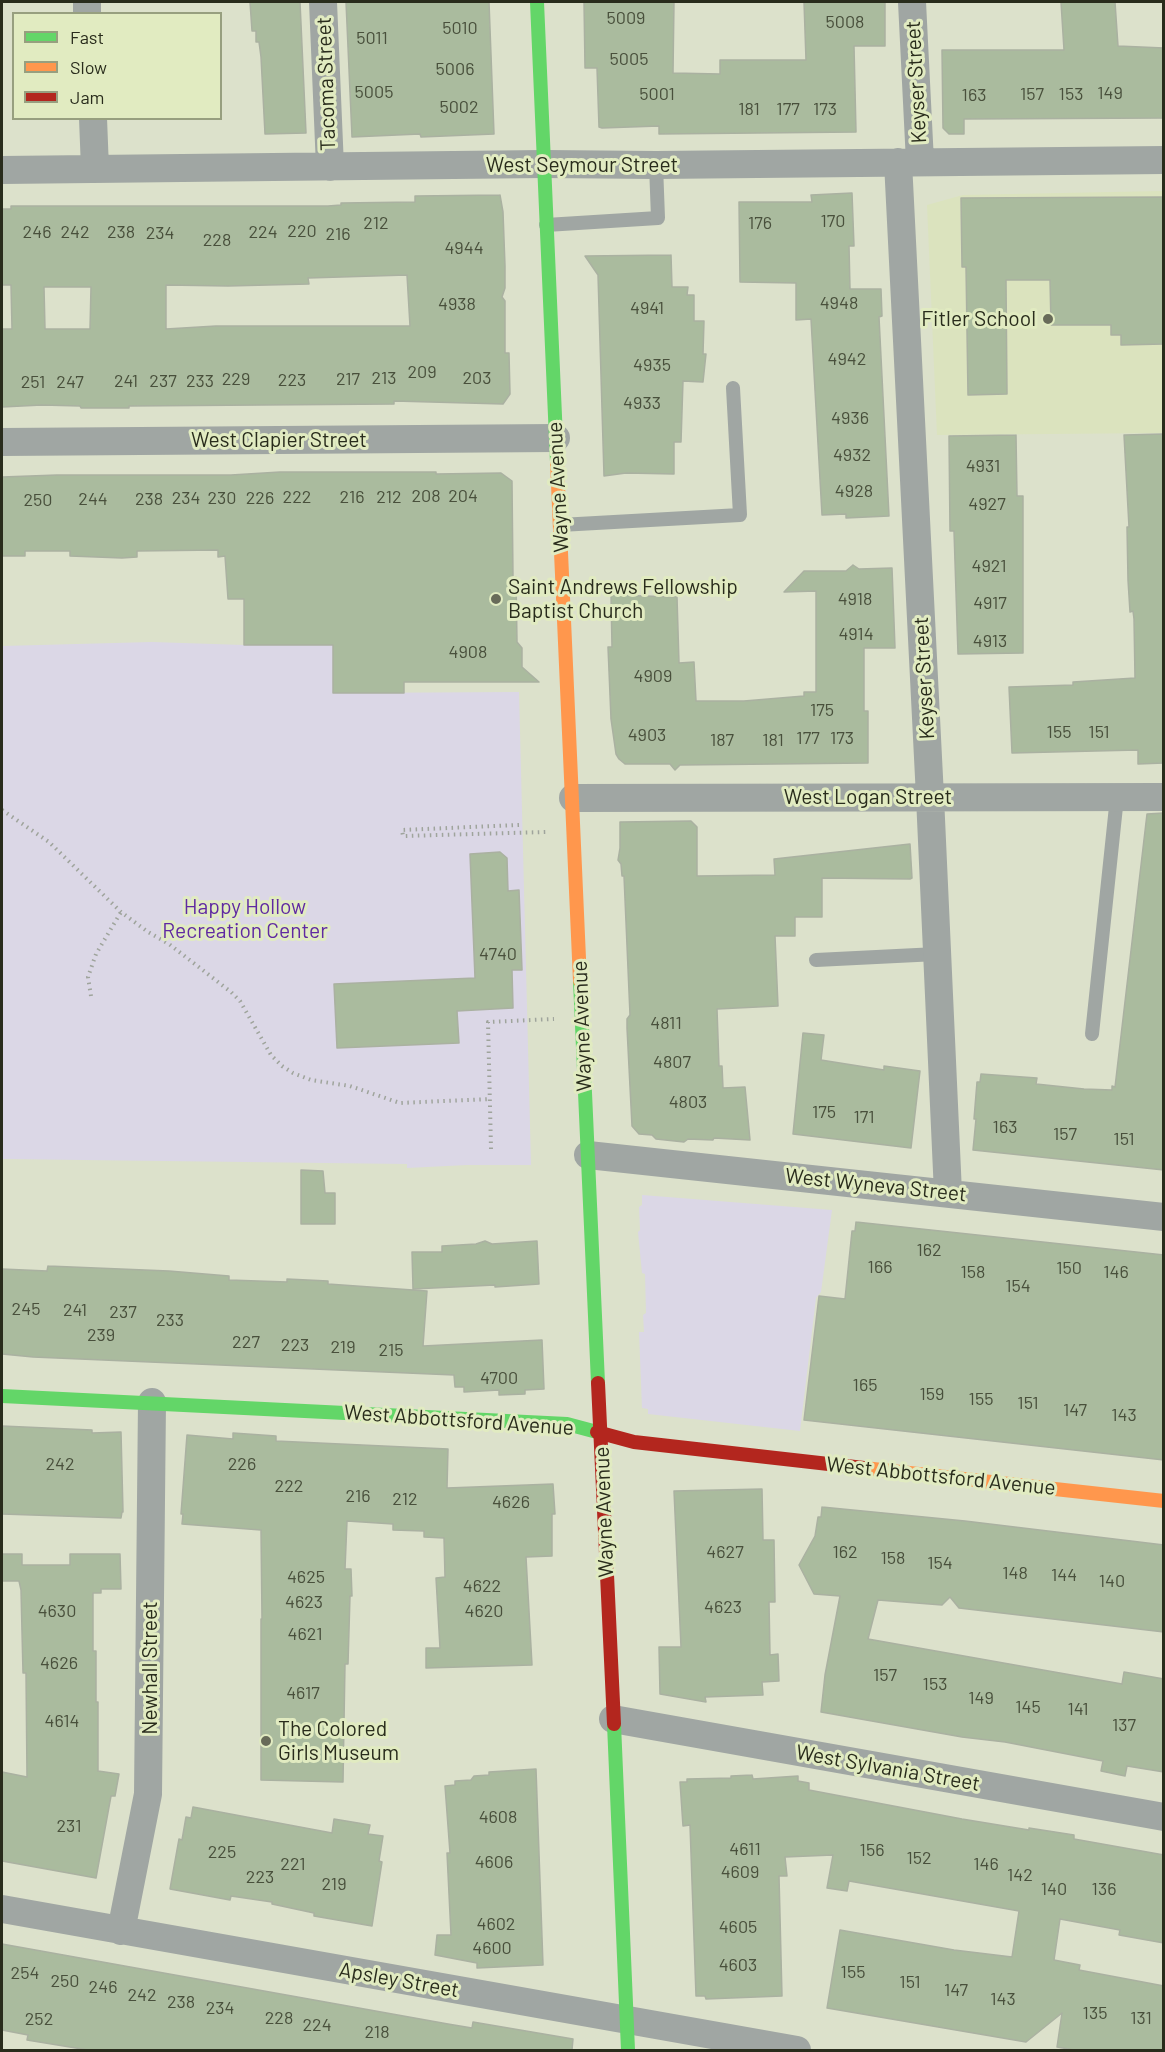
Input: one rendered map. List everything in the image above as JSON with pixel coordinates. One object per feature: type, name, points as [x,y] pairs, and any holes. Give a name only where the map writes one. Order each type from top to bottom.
[{"type":"main road","name":"Wayne Avenue","points":[[537,2],[628,2050]]},
{"type":"main road","name":"West Abbottsford Avenue","points":[[2,1396],[567,1424],[634,1442],[1164,1501]]},
{"type":"street","name":"Tacoma Street","points":[[323,2],[330,167]]},
{"type":"street","name":"Keyser Street","points":[[912,2],[909,162],[930,796],[948,1193]]},
{"type":"street","points":[[93,120],[95,169]]},
{"type":"street","name":"West Seymour Street","points":[[2,170],[1164,160]]},
{"type":"street","name":"West Clapier Street","points":[[2,442],[556,438]]},
{"type":"street","name":"West Logan Street","points":[[573,798],[1164,797]]},
{"type":"street","name":"West Wyneva Street","points":[[588,1155],[1164,1217]]},
{"type":"street","name":"Newhall Street","points":[[121,1931],[148,1794],[152,1402]]},
{"type":"street","name":"West Sylvania Street","points":[[613,1719],[1164,1817]]},
{"type":"street","name":"Apsley Street","points":[[2,1909],[797,2050]]},
{"type":"lane","points":[[546,225],[658,218],[656,165]]},
{"type":"lane","points":[[560,525],[740,514],[733,388]]},
{"type":"lane","points":[[1092,1034],[1117,797]]},
{"type":"lane","points":[[816,960],[937,954]]},
{"type":"path","points":[[2,810],[49,842],[122,912],[148,932],[170,944],[235,997],[243,1006],[271,1055],[293,1073],[311,1080],[350,1086],[400,1103],[490,1099]]},
{"type":"path","points":[[519,825],[402,830],[403,836],[574,831]]},
{"type":"path","points":[[91,996],[88,977],[96,954],[122,912]]},
{"type":"path","points":[[491,1149],[488,1022],[582,1018]]},
{"type":"shaded area","name":"Fitler School","points":[[1163,191],[1163,433],[937,435],[927,205],[963,195]]},
{"type":"green space","name":"Happy Hollow Recreation Center","points":[[152,642],[333,645],[334,693],[519,692],[531,1165],[407,1168],[407,1164],[2,1159],[2,646]]},
{"type":"green space","points":[[642,1195],[832,1210],[821,1292],[816,1298],[800,1431],[648,1414],[648,1409],[642,1408],[639,1332],[644,1332],[643,1315],[646,1313],[645,1274],[642,1273],[638,1232]]},
{"type":"building","points":[[250,2],[300,2],[306,133],[265,134],[261,57],[259,42],[256,42],[256,31],[252,31]]},
{"type":"building","points":[[346,2],[489,2],[494,134],[352,137]]},
{"type":"building","points":[[584,2],[674,2],[673,73],[720,74],[720,60],[806,60],[804,2],[885,2],[885,46],[854,46],[856,132],[659,134],[659,126],[602,128],[599,127],[597,68],[585,68]]},
{"type":"building","points":[[1061,2],[1115,2],[1118,46],[1164,48],[1164,118],[964,119],[964,134],[949,134],[943,128],[942,50],[1064,50]]},
{"type":"building","points":[[852,193],[854,246],[849,246],[850,289],[881,289],[882,316],[879,317],[889,516],[846,518],[846,514],[822,515],[811,319],[796,320],[796,283],[740,282],[739,202],[812,202],[811,195]]},
{"type":"building","points":[[500,195],[505,266],[505,288],[502,297],[505,301],[505,353],[509,353],[510,394],[503,404],[394,401],[394,404],[129,406],[129,408],[42,405],[2,407],[2,329],[12,329],[11,285],[2,285],[2,209],[11,209],[11,206],[328,206],[341,205],[341,203],[415,202],[415,196]],"holes":[[[407,275],[410,326],[216,326],[166,329],[166,285],[309,284],[308,278]],[[44,287],[91,287],[90,329],[45,329]]]},
{"type":"building","points":[[1164,197],[1164,344],[1121,345],[1121,335],[1111,335],[1111,325],[1051,325],[1050,280],[1006,280],[1007,394],[968,395],[966,267],[962,267],[961,198]]},
{"type":"building","points":[[671,255],[672,287],[688,287],[687,295],[694,295],[694,321],[704,321],[703,354],[706,354],[703,382],[683,381],[681,442],[674,442],[674,474],[626,473],[604,476],[598,275],[585,256]]},
{"type":"building","points":[[1164,434],[1164,763],[1138,764],[1138,750],[1012,753],[1009,687],[1073,685],[1073,682],[1135,678],[1134,619],[1133,611],[1130,612],[1128,580],[1127,527],[1129,527],[1124,435]]},
{"type":"building","points":[[1016,435],[1017,496],[1023,496],[1023,653],[958,654],[954,531],[950,531],[949,436]]},
{"type":"building","points":[[280,472],[501,473],[512,481],[513,577],[516,577],[517,642],[522,648],[522,667],[539,682],[404,682],[404,693],[333,693],[333,645],[244,645],[244,599],[228,599],[225,556],[218,557],[218,550],[137,551],[137,557],[122,558],[70,556],[70,551],[25,551],[25,556],[2,556],[2,477],[231,475]]},
{"type":"building","points":[[853,565],[859,569],[892,568],[895,648],[864,648],[864,711],[868,711],[868,763],[680,765],[675,770],[670,764],[625,764],[619,759],[616,754],[611,719],[608,647],[612,647],[611,595],[677,597],[679,663],[694,662],[696,701],[744,701],[804,696],[804,692],[816,692],[816,591],[784,592],[804,571],[846,571]]},
{"type":"building","points":[[1164,813],[1164,1170],[973,1150],[977,1082],[980,1082],[981,1074],[1037,1078],[1036,1084],[1084,1089],[1112,1090],[1112,1086],[1115,1087],[1147,814]]},
{"type":"building","points":[[691,821],[697,827],[697,876],[775,875],[774,859],[910,844],[912,878],[910,879],[822,878],[822,917],[795,917],[795,936],[775,936],[778,1006],[717,1009],[719,1066],[722,1066],[723,1088],[745,1087],[750,1140],[714,1138],[713,1140],[688,1139],[684,1142],[656,1139],[652,1135],[639,1134],[632,1126],[627,1028],[627,1019],[630,1015],[624,876],[622,876],[621,864],[618,860],[620,822]]},
{"type":"building","points":[[500,852],[507,858],[508,891],[519,890],[522,970],[512,970],[513,1008],[457,1011],[459,1043],[337,1048],[334,984],[475,978],[470,854]]},
{"type":"building","points":[[803,1033],[824,1035],[821,1060],[884,1070],[884,1066],[920,1071],[911,1148],[793,1134]]},
{"type":"building","points":[[301,1170],[323,1171],[325,1193],[335,1193],[335,1224],[301,1224]]},
{"type":"building","points":[[856,1222],[1164,1255],[1164,1460],[804,1420],[819,1296],[845,1299],[852,1231],[855,1231]]},
{"type":"building","points":[[485,1241],[492,1244],[537,1241],[539,1284],[413,1289],[412,1252],[442,1252],[442,1246],[476,1244]]},
{"type":"building","points":[[48,1266],[169,1271],[229,1276],[229,1280],[328,1281],[328,1284],[427,1291],[423,1346],[542,1340],[544,1389],[525,1390],[525,1394],[499,1395],[499,1390],[464,1392],[464,1387],[455,1387],[454,1375],[2,1354],[2,1269],[47,1271]]},
{"type":"building","points":[[2,1426],[92,1430],[92,1433],[121,1432],[123,1512],[121,1518],[2,1514]]},
{"type":"building","points":[[233,1433],[276,1436],[276,1441],[448,1449],[447,1488],[553,1484],[555,1514],[552,1514],[552,1556],[526,1557],[532,1665],[426,1668],[426,1648],[440,1648],[436,1578],[445,1577],[444,1538],[424,1537],[424,1531],[393,1530],[393,1524],[347,1521],[345,1569],[351,1569],[352,1596],[350,1596],[348,1664],[345,1664],[343,1782],[261,1780],[261,1530],[182,1524],[183,1514],[181,1514],[187,1435],[233,1439]]},
{"type":"building","points":[[762,1489],[763,1540],[774,1540],[775,1602],[769,1602],[770,1655],[778,1654],[779,1681],[762,1682],[763,1695],[705,1697],[706,1702],[660,1694],[659,1647],[681,1647],[674,1491]]},
{"type":"building","points":[[822,1507],[965,1521],[1164,1545],[1164,1632],[959,1608],[950,1597],[942,1605],[878,1600],[868,1639],[1122,1684],[1124,1672],[1164,1679],[1164,1772],[1127,1766],[1125,1776],[1101,1771],[1103,1761],[1005,1742],[962,1737],[821,1712],[825,1675],[840,1596],[814,1594],[799,1565],[815,1536]]},
{"type":"building","points":[[2,1554],[22,1554],[22,1565],[70,1565],[70,1554],[120,1554],[121,1589],[101,1589],[101,1593],[93,1593],[93,1651],[96,1651],[96,1702],[98,1702],[98,1771],[119,1774],[115,1796],[111,1796],[96,1878],[2,1861],[2,1772],[27,1777],[26,1673],[23,1673],[21,1590],[19,1581],[2,1581]]},
{"type":"building","points":[[536,1769],[543,1965],[477,1968],[477,1963],[435,1955],[437,1935],[451,1935],[447,1853],[450,1853],[445,1786],[455,1785],[455,1781],[471,1780],[474,1776],[489,1775],[489,1772]]},
{"type":"building","points":[[752,1775],[753,1779],[798,1776],[798,1781],[809,1783],[809,1790],[962,1819],[1074,1835],[1074,1839],[1164,1855],[1164,1943],[1119,1935],[1120,1930],[1060,1919],[1054,1960],[1080,1965],[1079,1970],[1164,1986],[1164,2050],[1074,2050],[1057,2047],[1062,2013],[1026,2042],[827,2008],[840,1930],[954,1950],[1012,1957],[1019,1911],[849,1881],[847,1891],[827,1888],[833,1855],[785,1857],[787,1876],[779,1876],[782,1996],[706,1999],[705,1996],[696,1996],[690,1825],[683,1826],[680,1782],[687,1782],[687,1779]]},
{"type":"building","points":[[193,1807],[332,1833],[334,1819],[370,1825],[368,1834],[383,1836],[379,1861],[382,1862],[372,1926],[314,1916],[314,1913],[272,1904],[272,1902],[231,1896],[230,1900],[170,1889],[179,1839],[182,1840],[186,1817],[191,1818]]},
{"type":"building","points":[[2,1944],[472,2028],[473,2022],[573,2039],[572,2050],[88,2050],[27,2040],[28,2035],[2,2030]]},
{"type":"traffic: fast","points":[[537,2],[557,462]]},
{"type":"traffic: fast","points":[[580,981],[598,1383]]},
{"type":"traffic: fast","points":[[2,1396],[567,1424],[597,1432]]},
{"type":"traffic: fast","points":[[614,1724],[628,2050]]},
{"type":"traffic: slow","points":[[557,462],[580,981]]},
{"type":"traffic: slow","points":[[864,1468],[1164,1501]]},
{"type":"traffic: jam","points":[[598,1383],[614,1724]]},
{"type":"traffic: jam","points":[[597,1432],[634,1442],[864,1468]]},
{"type":"place","name":"Fitler School","points":[[1048,319]]},
{"type":"place","name":"Saint Andrews Fellowship Baptist Church","points":[[496,599]]},
{"type":"place","name":"The Colored Girls Museum","points":[[266,1741]]}]
